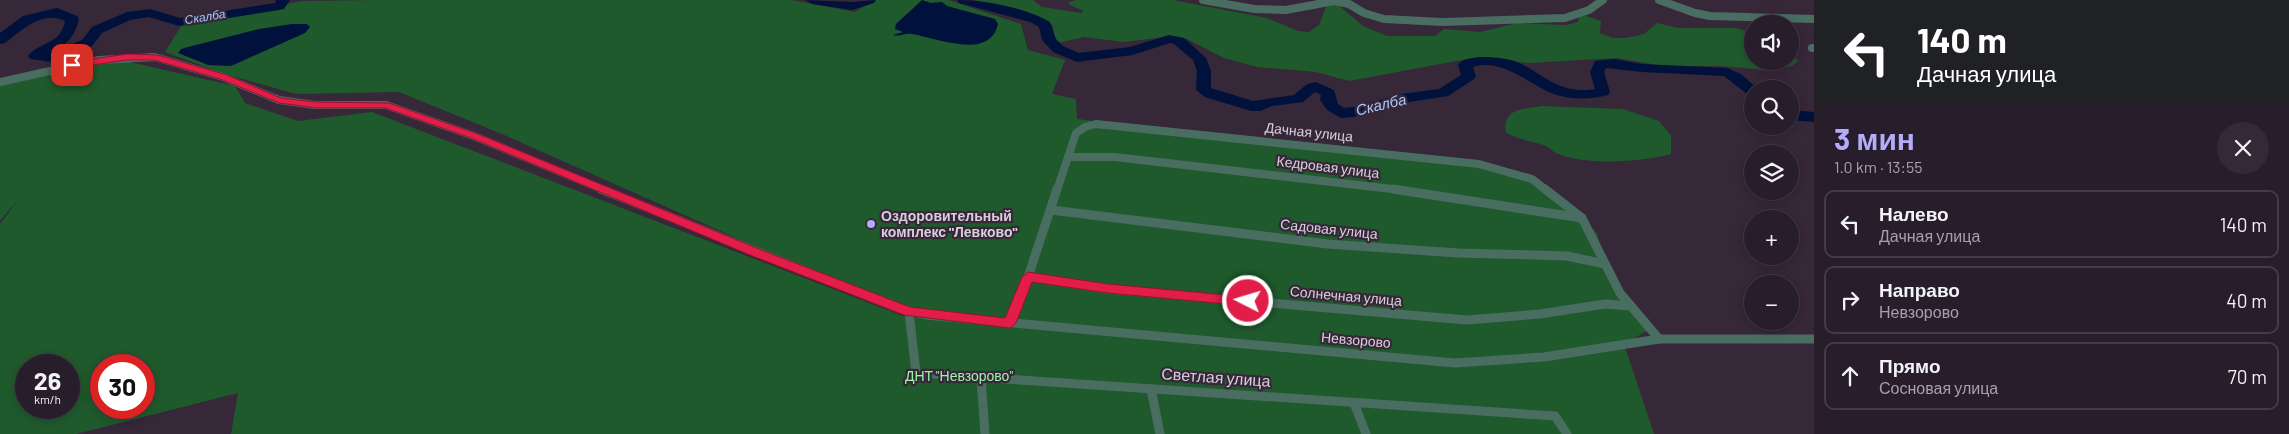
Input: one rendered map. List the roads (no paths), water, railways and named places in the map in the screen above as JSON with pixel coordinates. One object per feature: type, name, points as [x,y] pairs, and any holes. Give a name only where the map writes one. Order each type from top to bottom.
[{"type":"street","points":[[1203,0],[1254,9],[1286,10],[1334,1],[1349,4],[1373,17],[1443,22],[1565,18],[1589,10],[1603,0]]},
{"type":"street","points":[[1659,0],[1695,13],[1710,16],[1814,19]]},
{"type":"street","name":"Невзорово","points":[[0,82],[99,60],[155,57],[231,80],[279,100],[316,105],[386,105],[474,136],[754,252],[909,312],[1010,323],[1455,363],[1544,357],[1660,339],[1814,339]]},
{"type":"street","name":"Дачная улица","points":[[1010,323],[1028,277],[1076,133],[1085,127],[1096,124],[1479,164],[1532,180],[1582,218],[1620,293],[1660,339]]},
{"type":"street","name":"Кедровая улица","points":[[1068,157],[1115,157],[1362,184],[1582,218]]},
{"type":"street","name":"Садовая улица","points":[[1051,210],[1328,244],[1458,253],[1567,256],[1606,264]]},
{"type":"street","name":"Солнечная улица","points":[[1028,277],[1108,289],[1467,320],[1540,314],[1605,304],[1631,306]]},
{"type":"street","name":"Светлая улица","points":[[909,312],[916,373],[1555,416],[1567,434]]},
{"type":"street","points":[[981,378],[985,434]]},
{"type":"street","points":[[1151,389],[1160,434]]},
{"type":"street","points":[[1354,403],[1366,434]]},
{"type":"water","points":[[922,0],[931,3],[942,2],[947,6],[995,19],[998,24],[993,35],[985,42],[974,44],[948,42],[912,34],[893,35],[903,32],[895,29],[896,24]]},
{"type":"water","points":[[292,24],[307,24],[310,27],[305,33],[231,66],[208,65],[178,53],[181,49],[188,47],[259,29]]},
{"type":"waterway","name":"Скалба","points":[[0,40],[28,19],[57,12],[72,19],[71,26],[64,38],[35,56],[52,58],[87,43],[97,30],[127,16],[150,13],[179,22],[279,6],[283,0]]},
{"type":"waterway","name":"Скалба","points":[[812,0],[852,6],[869,0]]},
{"type":"waterway","name":"Скалба","points":[[964,0],[1035,19],[1045,25],[1049,40],[1058,49],[1077,58],[1132,51],[1169,39],[1179,41],[1199,58],[1204,71],[1203,90],[1210,94],[1251,106],[1298,99],[1312,87],[1316,86],[1329,93],[1328,100],[1332,107],[1341,113],[1353,112],[1402,99],[1443,93],[1469,76],[1465,65],[1477,61],[1512,65],[1557,90],[1587,95],[1603,92],[1597,72],[1600,64],[1614,63],[1642,68],[1727,72],[1744,84]]},
{"type":"waterway","name":"Скалба","points":[[1799,116],[1814,117]]},
{"type":"place","name":"Оздоровительный комплекс \"Левково\"","points":[[871,224]]},
{"type":"park label","name":"ДНТ \"Невзорово\"","points":[[959,376]]}]
